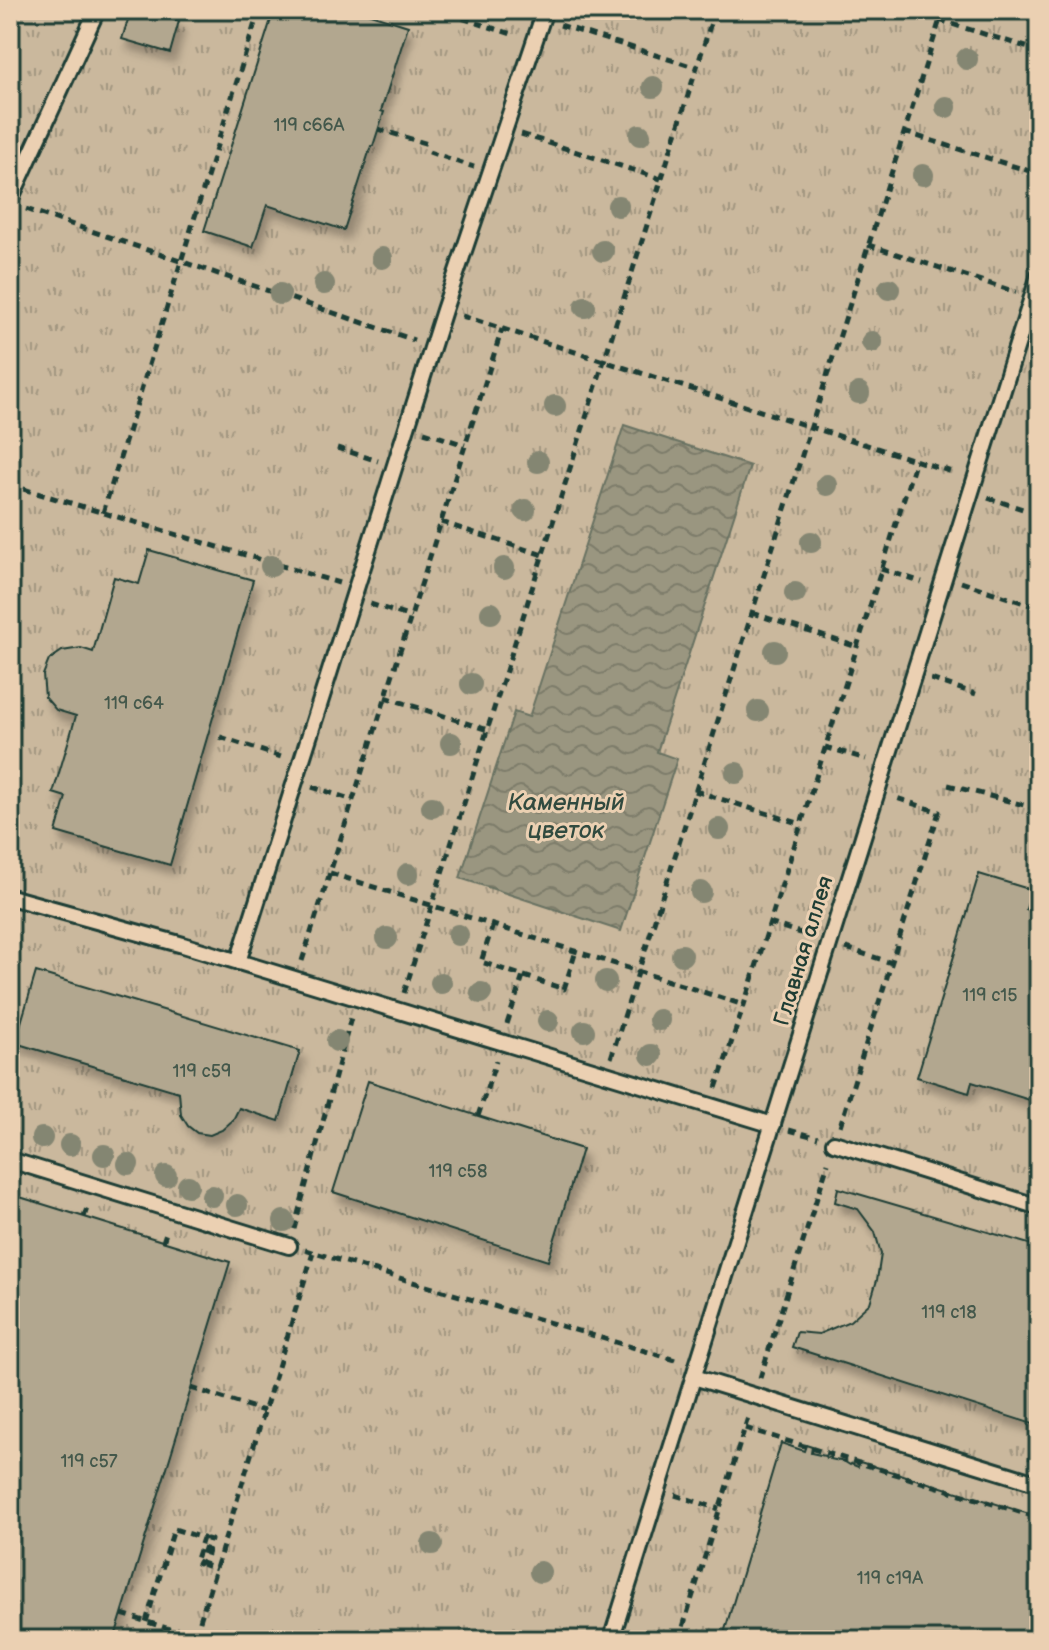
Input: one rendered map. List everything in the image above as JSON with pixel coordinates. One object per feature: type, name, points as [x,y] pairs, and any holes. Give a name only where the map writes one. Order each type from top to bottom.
[{"type":"lane","points":[[10,200],[97,10]]},
{"type":"lane","points":[[238,962],[444,310],[544,15]]},
{"type":"lane","name":"Главная аллея","points":[[611,1640],[1039,275]]},
{"type":"lane","points":[[10,897],[238,962],[773,1125]]},
{"type":"lane","points":[[834,1143],[1039,1207]]},
{"type":"lane","points":[[10,1160],[289,1246]]},
{"type":"lane","points":[[695,1372],[755,1396],[1039,1484]]},
{"type":"path","points":[[103,513],[259,10]]},
{"type":"path","points":[[436,10],[534,41]]},
{"type":"path","points":[[398,1011],[715,10]]},
{"type":"path","points":[[606,1074],[943,10]]},
{"type":"path","points":[[544,15],[697,68]]},
{"type":"path","points":[[939,20],[1039,51]]},
{"type":"path","points":[[378,129],[490,172]]},
{"type":"path","points":[[505,129],[661,179]]},
{"type":"path","points":[[904,132],[1039,174]]},
{"type":"path","points":[[24,208],[433,346]]},
{"type":"path","points":[[868,245],[1032,297]]},
{"type":"path","points":[[444,310],[916,460],[1026,510]]},
{"type":"path","points":[[296,980],[502,329]]},
{"type":"path","points":[[407,427],[465,445]]},
{"type":"path","points":[[337,448],[395,466]]},
{"type":"path","points":[[710,1106],[916,460]]},
{"type":"path","points":[[10,486],[354,593],[411,617]]},
{"type":"path","points":[[441,522],[543,555]]},
{"type":"path","points":[[881,569],[1039,608]]},
{"type":"path","points":[[752,613],[857,647]]},
{"type":"path","points":[[10,642],[15,643],[10,658]]},
{"type":"path","points":[[914,674],[976,694]]},
{"type":"path","points":[[385,697],[488,730]]},
{"type":"path","points":[[220,737],[301,763]]},
{"type":"path","points":[[825,747],[886,765]]},
{"type":"path","points":[[295,782],[353,800]]},
{"type":"path","points":[[948,785],[1039,809]]},
{"type":"path","points":[[695,791],[801,824]]},
{"type":"path","points":[[679,1640],[939,812],[877,792]]},
{"type":"path","points":[[330,873],[744,1005]]},
{"type":"path","points":[[493,925],[481,962],[564,989],[576,951]]},
{"type":"path","points":[[356,998],[289,1246],[695,1372]]},
{"type":"path","points":[[773,1125],[834,1143]]},
{"type":"path","points":[[84,1217],[88,1205]]},
{"type":"path","points":[[163,1242],[167,1229]]},
{"type":"path","points":[[195,1637],[313,1253]]},
{"type":"path","points":[[191,1388],[264,1411]]},
{"type":"path","points":[[745,1428],[808,1450],[1039,1518]]},
{"type":"path","points":[[658,1490],[719,1509]]},
{"type":"path","points":[[146,1622],[174,1529],[203,1538],[195,1562],[199,1564],[207,1539],[211,1540],[204,1565],[216,1569]]},
{"type":"path","points":[[122,1614],[206,1640]]},
{"type":"green space","points":[[10,10],[1039,10],[1039,1640],[10,1640]]},
{"type":"water","name":"Каменный цветок","points":[[624,425],[750,466],[657,752],[677,759],[621,931],[460,878],[514,712],[529,717]]},
{"type":"building","points":[[131,10],[144,10],[179,21],[170,53],[122,39]]},
{"type":"building","points":[[274,10],[358,10],[408,26],[381,111],[384,112],[344,230],[267,205],[253,247],[204,231]]},
{"type":"building","points":[[149,550],[253,580],[170,865],[56,832],[66,797],[53,793],[76,716],[56,710],[45,697],[43,675],[49,660],[62,651],[81,648],[93,652],[114,577],[139,584]]},
{"type":"building","points":[[1039,733],[1039,770],[1028,767]]},
{"type":"building","points":[[979,874],[1032,890],[1026,909],[1039,913],[1039,1103],[972,1082],[969,1093],[917,1077]]},
{"type":"building","points":[[36,972],[300,1051],[279,1121],[239,1108],[233,1120],[222,1130],[210,1135],[197,1133],[181,1115],[179,1092],[15,1043]]},
{"type":"building","points":[[368,1081],[582,1149],[548,1261],[333,1192]]},
{"type":"building","points":[[838,1188],[1039,1247],[1039,1426],[792,1347],[797,1332],[819,1334],[850,1321],[870,1303],[877,1280],[881,1254],[875,1232],[858,1209],[835,1202]]},
{"type":"building","points":[[10,1194],[230,1262],[114,1640],[10,1640]]},
{"type":"building","points":[[1039,1426],[1039,1462],[1029,1459]]},
{"type":"building","points":[[781,1443],[804,1451],[806,1445],[812,1447],[811,1453],[826,1458],[858,1467],[860,1462],[1039,1517],[1039,1640],[722,1640]]}]
